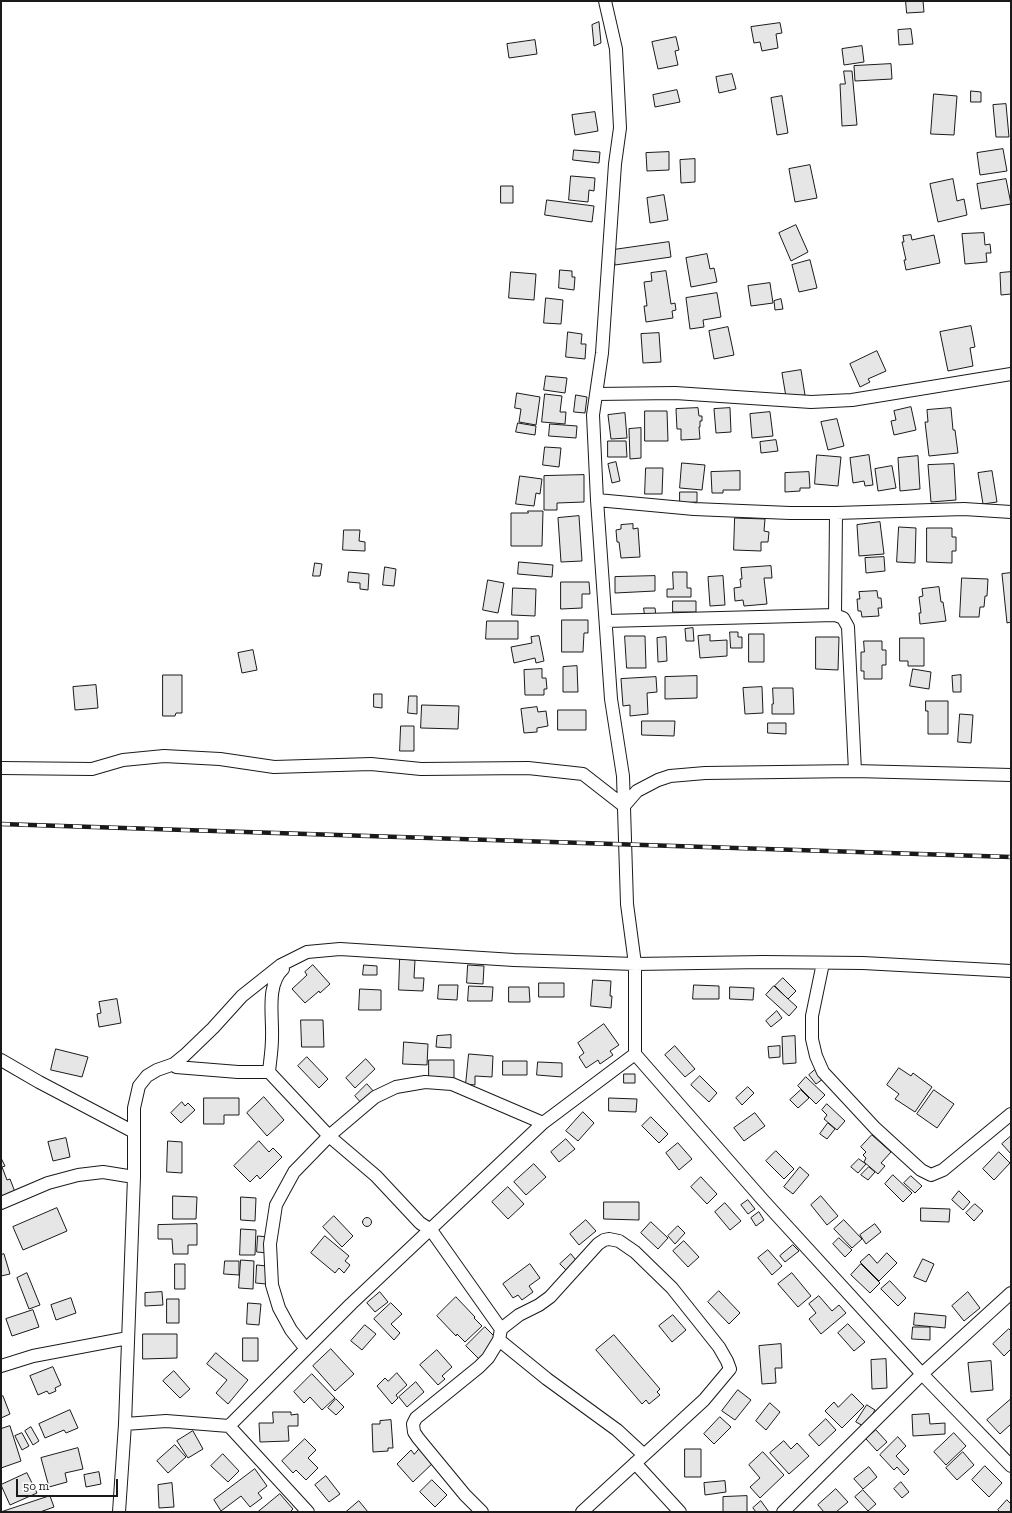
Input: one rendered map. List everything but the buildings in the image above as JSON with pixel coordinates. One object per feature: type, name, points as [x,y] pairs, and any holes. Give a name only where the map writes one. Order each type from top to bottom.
[{"type":"street","points":[[605,1],[616,49],[620,128],[614,164],[602,353],[593,415],[597,500],[611,699],[623,776],[627,904],[635,964],[634,1054],[762,1199],[922,1374],[1011,1466]]},
{"type":"street","points":[[596,394],[675,393],[811,402],[852,400],[970,382],[1011,374]]},
{"type":"street","points":[[597,500],[694,509],[790,513],[964,509],[1011,512]]},
{"type":"street","points":[[835,615],[836,513]]},
{"type":"street","points":[[606,621],[835,615],[843,618],[848,627],[855,771]]},
{"type":"street","points":[[1,768],[92,769],[123,760],[164,756],[220,759],[274,768],[371,764],[421,769],[528,768],[583,774],[624,806]]},
{"type":"street","points":[[624,806],[637,791],[658,780],[670,776],[705,773],[855,771],[1011,775]]},
{"type":"street","points":[[119,1512],[125,1424],[134,1176],[134,1108],[139,1086],[147,1076],[157,1070],[174,1064],[185,1055],[213,1028],[242,996],[281,966],[307,952],[340,949],[514,960],[635,964],[763,962],[823,963],[1011,971]]},
{"type":"street","points":[[269,1072],[272,1038],[272,1001],[276,980],[279,973],[293,959]]},
{"type":"street","points":[[823,963],[812,1016],[812,1039],[818,1061],[823,1072],[875,1128],[921,1170],[931,1175],[943,1170],[1011,1114]]},
{"type":"street","points":[[229,1426],[351,1304],[543,1123],[634,1054]]},
{"type":"street","points":[[1,1060],[39,1082],[134,1132]]},
{"type":"street","points":[[174,1064],[176,1067],[192,1069],[269,1072],[329,1136],[376,1176],[420,1223],[431,1230],[500,1335],[547,1379],[617,1430],[644,1455]]},
{"type":"street","points":[[306,1349],[292,1330],[280,1308],[272,1285],[270,1244],[276,1204],[294,1172],[329,1136],[375,1097],[396,1088],[425,1082],[452,1084],[543,1123]]},
{"type":"street","points":[[1,1203],[48,1183],[78,1175],[103,1172],[134,1176]]},
{"type":"street","points":[[482,1512],[465,1495],[418,1438],[414,1432],[413,1424],[416,1418],[434,1402],[467,1378],[488,1358],[500,1335],[519,1315],[539,1305],[550,1297],[598,1244],[609,1239],[619,1241],[635,1252],[672,1288],[719,1347],[727,1360],[730,1370],[704,1400],[582,1512]]},
{"type":"street","points":[[783,1512],[922,1374],[1011,1294]]},
{"type":"street","points":[[1,1366],[33,1356],[128,1338]]},
{"type":"street","points":[[125,1424],[166,1421],[229,1426],[308,1512]]},
{"type":"street","points":[[635,1463],[680,1512]]},
{"type":"railway","points":[[1,824],[1011,857]]}]
